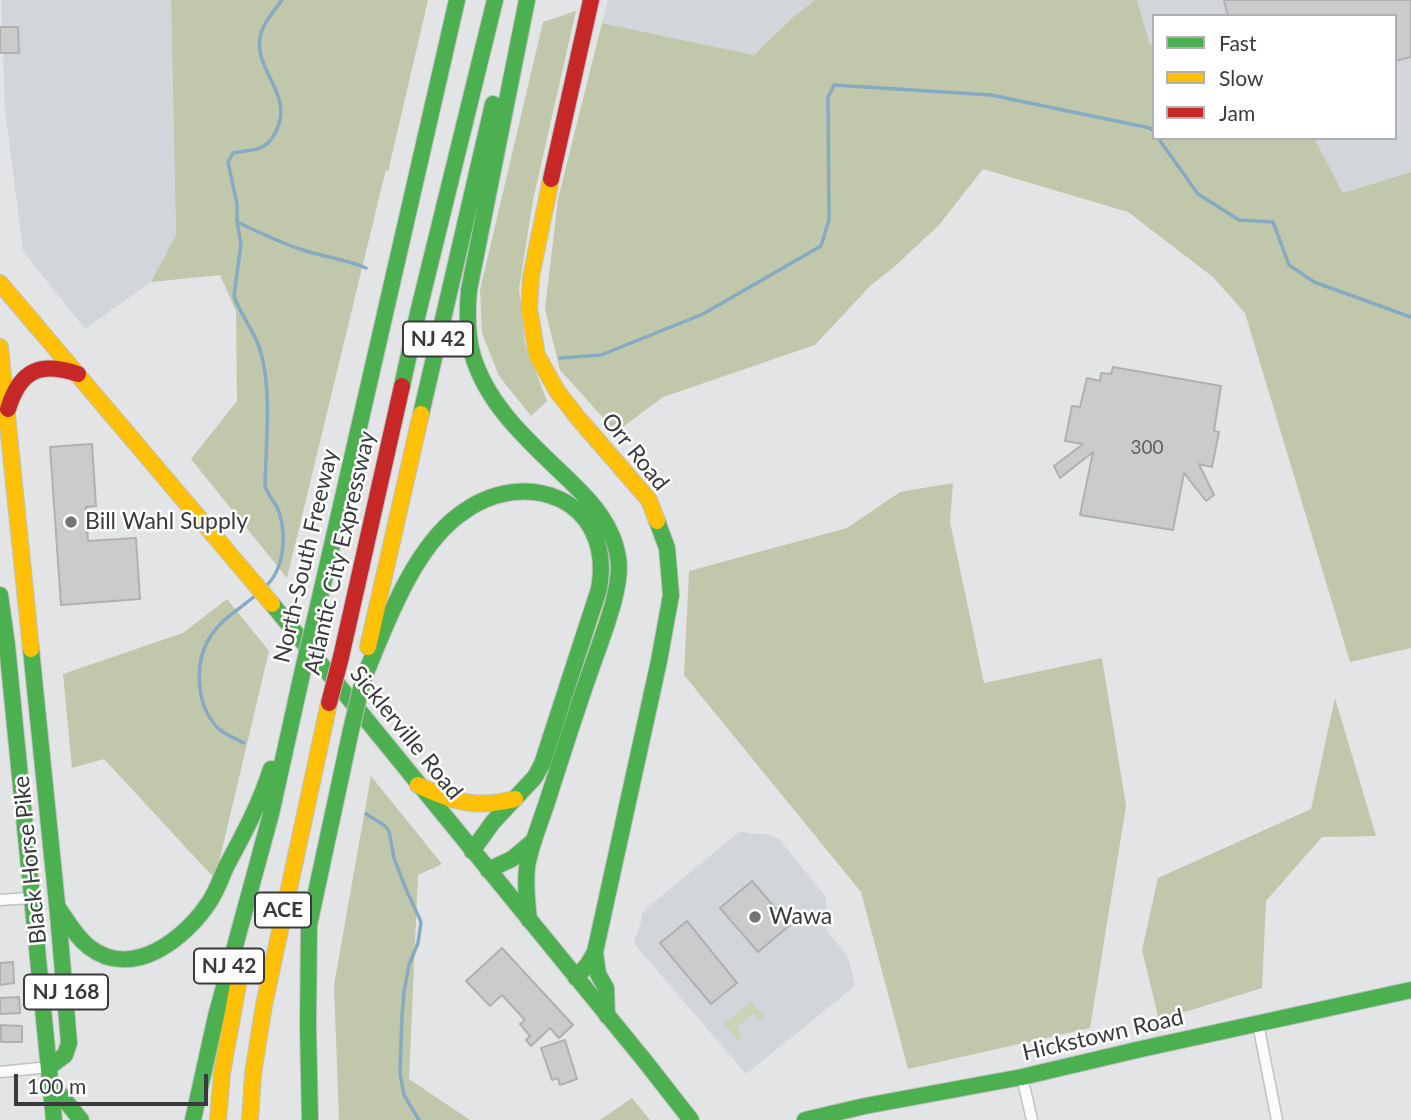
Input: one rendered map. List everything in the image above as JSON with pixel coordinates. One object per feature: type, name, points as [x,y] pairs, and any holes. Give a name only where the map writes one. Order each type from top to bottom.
[{"type":"main road","name":"North-South Freeway","points":[[193,1120],[216,1016],[271,814],[457,0]]},
{"type":"main road","name":"Atlantic City Expressway","points":[[250,1120],[263,1010],[295,855],[418,313],[495,0]]},
{"type":"main road","name":"NJ 42","points":[[310,1120],[309,925],[363,680],[384,570],[518,0]]},
{"type":"main road","points":[[527,0],[469,290],[467,314],[472,353],[482,381],[499,408],[601,515],[612,536],[619,559],[618,579],[610,614],[526,873],[529,920]]},
{"type":"main road","name":"Orr Road","points":[[576,978],[596,952],[671,595],[667,548],[649,500],[557,391],[537,355],[529,308],[533,264],[591,0]]},
{"type":"main road","name":"Sicklerville Road","points":[[0,283],[259,590],[691,1120]]},
{"type":"main road","name":"Black Horse Pike","points":[[0,347],[59,909],[69,1043],[65,1055],[50,1075]]},
{"type":"main road","points":[[6,415],[13,391],[21,379],[34,370],[53,367],[78,374]]},
{"type":"main road","points":[[363,680],[403,588],[419,560],[454,518],[475,502],[499,492],[524,489],[550,495],[572,506],[587,523],[601,555],[599,589],[542,764],[535,777],[493,821],[472,851]]},
{"type":"main road","name":"Black Horse Pike","points":[[0,595],[54,1120]]},
{"type":"main road","points":[[7,645],[31,643]]},
{"type":"main road","points":[[59,909],[80,938],[106,956],[136,959],[151,955],[178,938],[208,903],[251,819],[269,776],[304,665]]},
{"type":"main road","points":[[418,785],[443,798],[465,804],[489,806],[516,799]]},
{"type":"main road","name":"ACE","points":[[218,1120],[222,1073],[271,814]]},
{"type":"main road","points":[[25,840],[50,839]]},
{"type":"main road","points":[[488,870],[516,858],[535,839]]},
{"type":"main road","points":[[596,952],[598,974],[606,988],[607,1016]]},
{"type":"main road","name":"Hickstown Road","points":[[805,1120],[1022,1077],[1411,990]]},
{"type":"main road","points":[[308,1047],[321,1120]]},
{"type":"main road","points":[[50,1075],[81,1120]]},
{"type":"street","points":[[0,901],[30,898]]},
{"type":"street","points":[[1258,1024],[1277,1120]]},
{"type":"street","points":[[0,1072],[50,1075]]},
{"type":"street","points":[[1022,1077],[1032,1120]]},
{"type":"shaded area","points":[[1,0],[171,0],[176,235],[151,282],[85,329],[23,251],[5,110]]},
{"type":"shaded area","points":[[608,0],[815,0],[754,55],[602,23]]},
{"type":"shaded area","points":[[1137,0],[1411,0],[1411,172],[1343,193],[1315,140],[1397,140],[1397,14],[1152,14],[1152,46]]},
{"type":"shaded area","name":"Wawa","points":[[740,831],[766,834],[779,839],[826,897],[827,931],[848,957],[855,986],[746,1074],[634,941],[642,914],[648,907]]},
{"type":"green space","points":[[171,0],[428,0],[287,578],[191,459],[237,401],[236,311],[220,275],[151,282],[176,235]]},
{"type":"green space","points":[[815,0],[1137,0],[1152,46],[1152,140],[1315,140],[1343,193],[1411,172],[1411,648],[1350,662],[1245,313],[1213,277],[1128,212],[983,169],[939,225],[870,286],[815,345],[663,397],[616,432],[560,370],[545,309],[558,199],[602,23],[754,55]]},
{"type":"green space","points":[[576,11],[533,200],[519,289],[525,344],[547,401],[531,416],[499,376],[482,333],[480,290],[543,22]]},
{"type":"green space","points":[[953,483],[950,522],[984,683],[1102,658],[1126,806],[1090,1028],[908,1069],[861,892],[684,675],[689,571],[847,528],[900,492]]},
{"type":"green space","points":[[227,599],[269,651],[215,879],[104,759],[72,768],[63,674],[183,633]]},
{"type":"green space","points":[[1335,698],[1376,836],[1322,837],[1266,901],[1262,988],[1159,1020],[1142,950],[1158,878],[1311,809]]},
{"type":"green space","points":[[371,776],[442,864],[418,875],[409,1079],[470,1120],[339,1120],[334,985]]},
{"type":"green space","points":[[751,1002],[766,1019],[761,1021],[754,1013],[736,1028],[742,1038],[738,1040],[725,1023]]},
{"type":"green space","points":[[632,1098],[650,1120],[600,1120]]},
{"type":"building","points":[[1224,0],[1411,0],[1411,57],[1397,60],[1397,14],[1228,14]]},
{"type":"building","points":[[0,27],[18,27],[19,53],[0,53]]},
{"type":"building","points":[[1113,367],[1221,386],[1214,431],[1219,432],[1212,467],[1199,464],[1214,495],[1206,501],[1184,473],[1173,530],[1080,515],[1093,452],[1060,478],[1054,466],[1083,444],[1065,441],[1072,406],[1080,407],[1087,378],[1100,381],[1101,373],[1111,374]]},
{"type":"building","name":"Bill Wahl Supply","points":[[92,444],[96,506],[86,507],[88,541],[136,538],[140,599],[61,605],[50,447]]},
{"type":"building","name":"Wawa","points":[[752,881],[790,925],[758,952],[720,908]]},
{"type":"building","name":"Wawa","points":[[687,921],[737,983],[711,1004],[660,943]]},
{"type":"building","points":[[502,948],[573,1025],[559,1038],[550,1028],[531,1046],[526,1040],[530,1036],[520,1024],[525,1020],[502,995],[490,1006],[466,981]]},
{"type":"building","points":[[13,962],[14,983],[0,985],[0,963]]},
{"type":"building","points":[[19,997],[20,1013],[0,1014],[0,998]]},
{"type":"building","points":[[1,1025],[22,1026],[22,1042],[1,1042]]},
{"type":"building","points":[[565,1040],[577,1079],[560,1085],[558,1078],[552,1080],[541,1048]]},
{"type":"waterway","points":[[265,587],[277,571],[282,551],[283,529],[278,509],[265,485],[267,417],[264,365],[258,343],[234,296],[241,244],[237,204],[228,162],[233,153],[264,146],[277,129],[281,116],[280,104],[262,60],[260,37],[266,22],[282,0]]},
{"type":"waterway","points":[[560,358],[601,355],[703,314],[821,246],[829,220],[828,97],[834,85],[991,95],[1152,130]]},
{"type":"waterway","points":[[1159,140],[1198,194],[1239,220],[1273,222],[1289,265],[1314,282],[1411,317]]},
{"type":"waterway","points":[[237,222],[294,247],[366,268]]},
{"type":"waterway","points":[[244,743],[220,730],[212,720],[201,697],[200,670],[206,645],[216,628],[256,595]]},
{"type":"waterway","points":[[366,814],[389,831],[394,858],[421,922],[404,992],[400,1073],[404,1095],[419,1120]]},
{"type":"traffic: fast","points":[[315,619],[457,0]]},
{"type":"traffic: fast","points":[[402,386],[495,0]]},
{"type":"traffic: fast","points":[[527,0],[469,290],[470,345],[479,373],[500,408],[601,516],[612,535],[619,568],[616,593],[608,620],[529,858],[526,880],[529,920]]},
{"type":"traffic: fast","points":[[421,414],[493,104]]},
{"type":"traffic: fast","points":[[363,680],[391,614],[414,569],[427,548],[459,515],[485,500],[511,492],[537,492],[560,499],[579,513],[593,532],[600,558],[599,589],[542,764],[535,777],[493,822],[472,851]]},
{"type":"traffic: fast","points":[[576,978],[595,952],[671,595],[667,548],[657,521]]},
{"type":"traffic: fast","points":[[0,595],[54,1120]]},
{"type":"traffic: fast","points":[[272,604],[691,1120]]},
{"type":"traffic: fast","points":[[304,665],[315,619]]},
{"type":"traffic: fast","points":[[31,649],[69,1043],[65,1055],[49,1067]]},
{"type":"traffic: fast","points":[[193,1120],[216,1016],[271,814],[304,665]]},
{"type":"traffic: fast","points":[[351,730],[363,680]]},
{"type":"traffic: fast","points":[[310,1120],[309,925],[351,730]]},
{"type":"traffic: fast","points":[[59,909],[84,943],[106,956],[123,959],[140,957],[173,941],[200,915],[212,897],[245,831],[271,769]]},
{"type":"traffic: fast","points":[[488,870],[512,859],[532,842]]},
{"type":"traffic: fast","points":[[595,952],[598,974],[606,988],[607,1016]]},
{"type":"traffic: fast","points":[[805,1120],[1022,1077],[1411,990]]},
{"type":"traffic: fast","points":[[51,1083],[81,1120]]},
{"type":"traffic: slow","points":[[551,179],[531,277],[529,308],[537,355],[557,391],[649,500],[657,521]]},
{"type":"traffic: slow","points":[[0,283],[272,604]]},
{"type":"traffic: slow","points":[[0,347],[31,649]]},
{"type":"traffic: slow","points":[[368,647],[421,414]]},
{"type":"traffic: slow","points":[[250,1120],[253,1074],[264,1005],[329,703]]},
{"type":"traffic: slow","points":[[418,785],[442,796],[465,802],[488,803],[515,799]]},
{"type":"traffic: slow","points":[[218,1120],[222,1073],[242,963]]},
{"type":"traffic: jam","points":[[551,179],[591,0]]},
{"type":"traffic: jam","points":[[8,409],[19,385],[33,372],[53,368],[78,374]]},
{"type":"traffic: jam","points":[[341,657],[402,386]]},
{"type":"traffic: jam","points":[[329,703],[341,657]]},
{"type":"place","name":"Bill Wahl Supply","points":[[71,522]]},
{"type":"place","name":"Wawa","points":[[755,917]]}]
